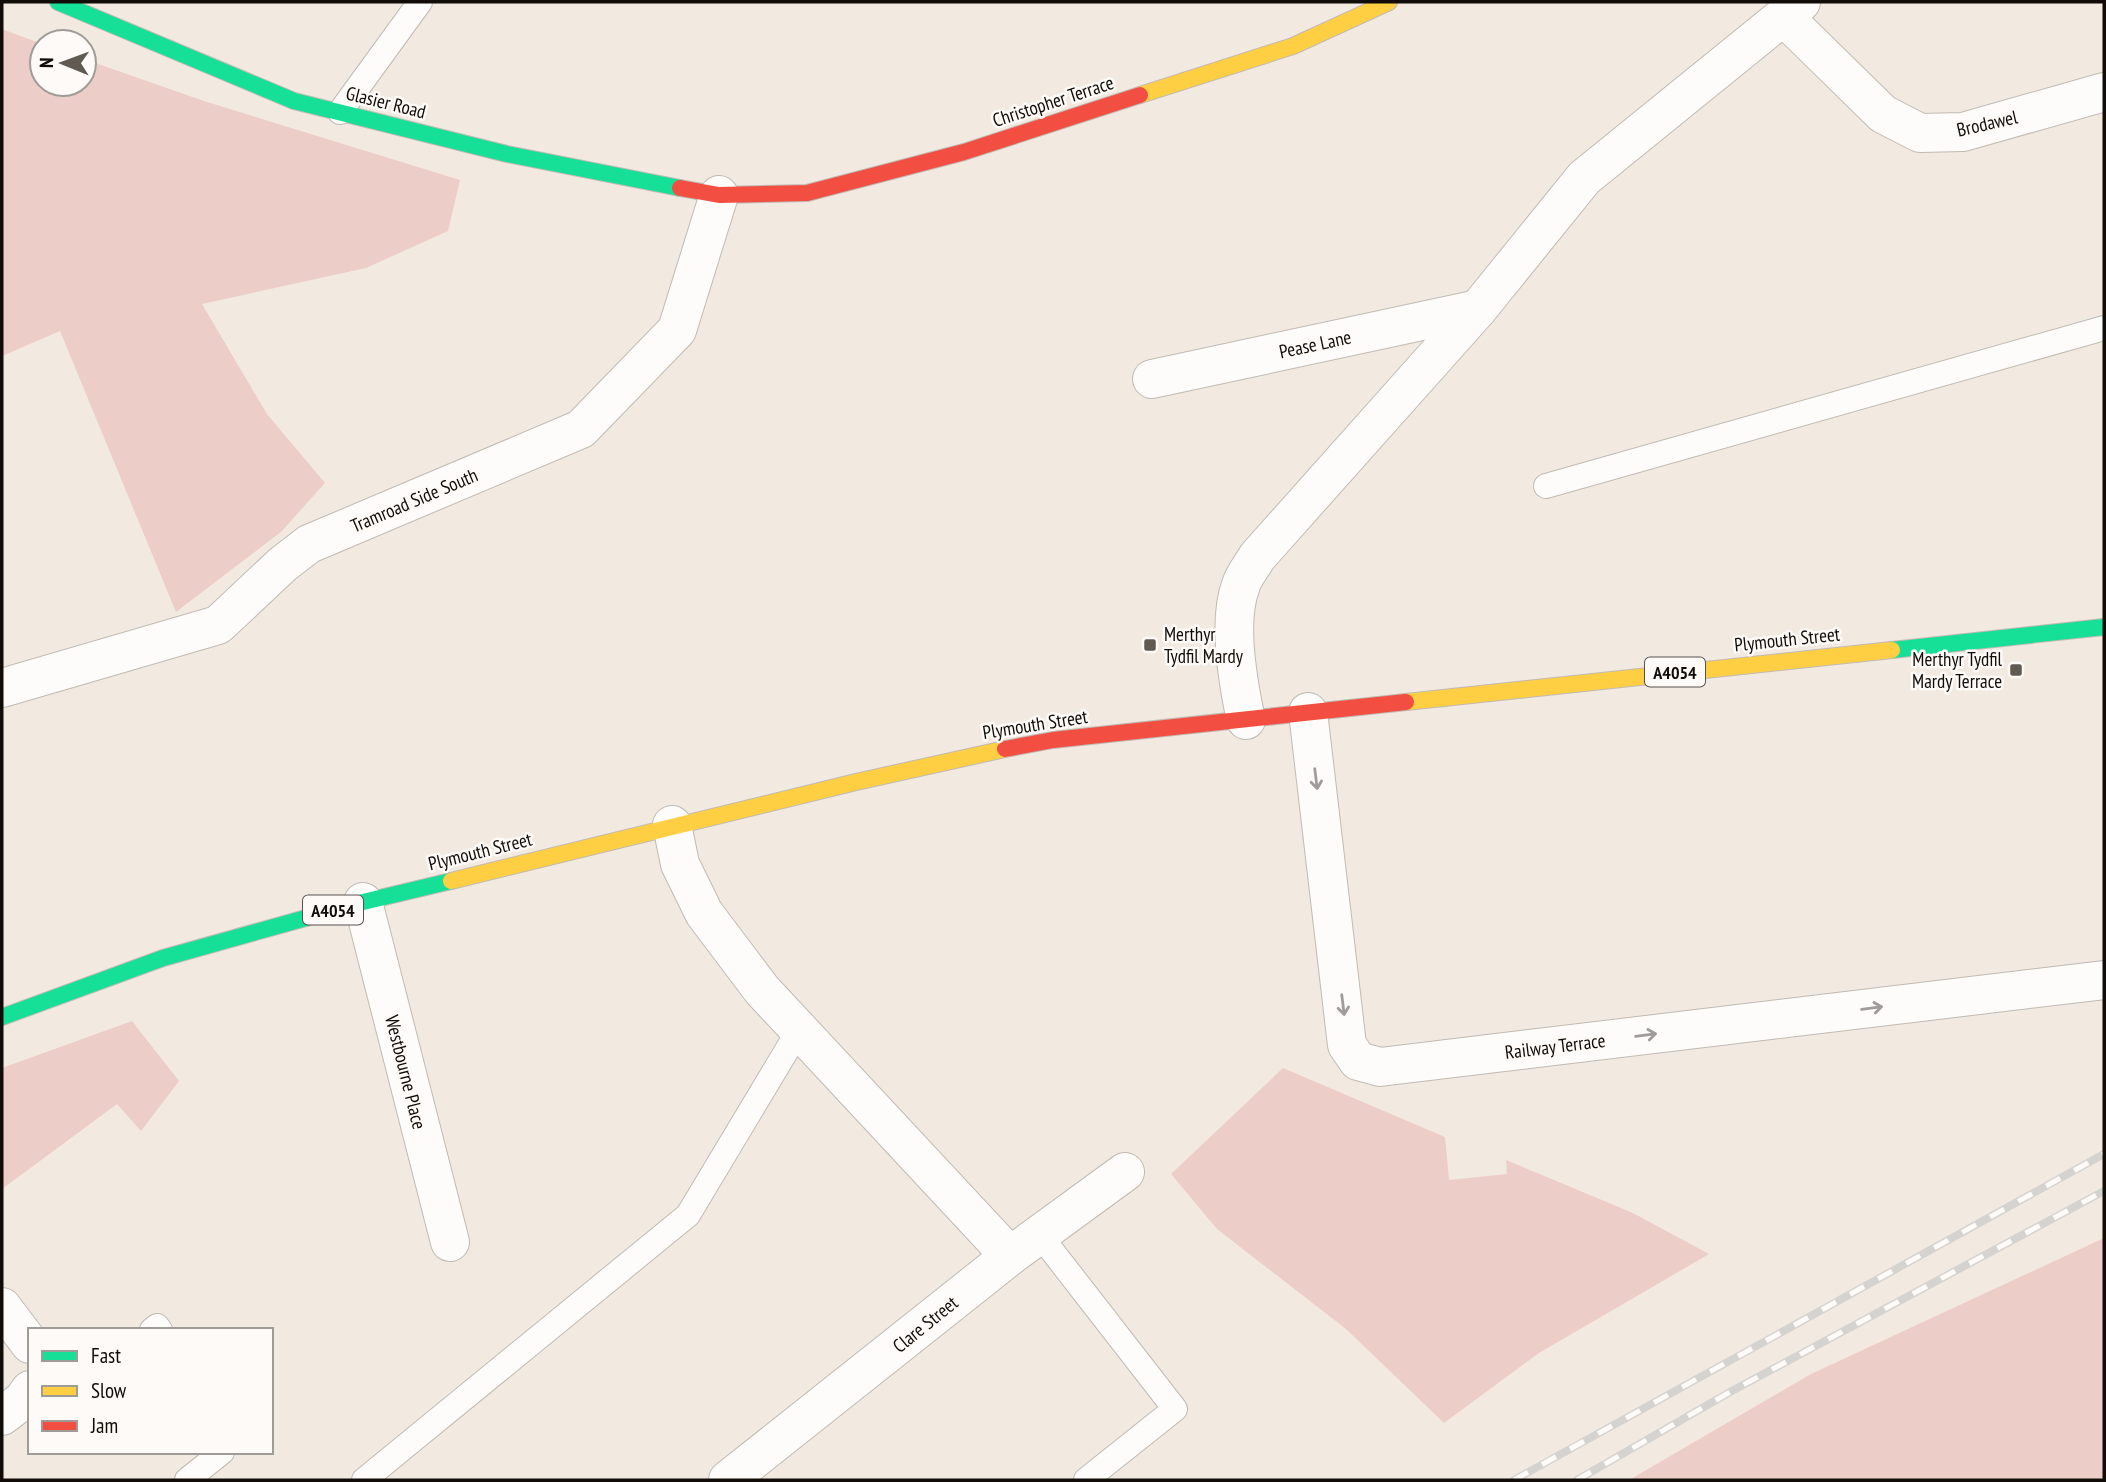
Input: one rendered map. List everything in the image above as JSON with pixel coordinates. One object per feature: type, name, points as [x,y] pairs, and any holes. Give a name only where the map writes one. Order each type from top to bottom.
[{"type":"main road","name":"Glasier Road","points":[[58,2],[294,101],[507,154],[719,195]]},
{"type":"main road","name":"Christopher Terrace","points":[[719,195],[807,193],[964,152],[1293,46],[1390,2]]},
{"type":"main road","name":"Plymouth Street","points":[[2,1017],[163,958],[363,902],[672,825],[955,759],[1053,740],[2104,626]]},
{"type":"street","name":"Brodawel","points":[[1792,10],[1882,114],[1920,132],[1963,132],[2104,92]]},
{"type":"street","points":[[1245,720],[1238,686],[1234,613],[1241,584],[1257,557],[1478,309],[1584,178],[1792,10]]},
{"type":"street","name":"Tramroad Side South","points":[[2,688],[218,625],[283,564],[309,544],[581,429],[677,330],[719,195]]},
{"type":"street","name":"Pease Lane","points":[[1152,380],[1478,309]]},
{"type":"street","name":"Railway Terrace","points":[[1308,712],[1347,1045],[1358,1061],[1380,1067],[2104,980]]},
{"type":"street","points":[[672,825],[680,864],[704,913],[762,990],[799,1030],[1024,1245]]},
{"type":"street","name":"Westbourne Place","points":[[363,902],[450,1242]]},
{"type":"street","name":"Clare Street","points":[[728,1480],[1024,1245],[1125,1172]]},
{"type":"street","points":[[2,1307],[28,1341]]},
{"type":"street","points":[[2,1416],[28,1393]]},
{"type":"lane","points":[[340,111],[420,2]]},
{"type":"lane","points":[[1546,486],[2104,328]]},
{"type":"lane","points":[[364,1480],[688,1215],[799,1030]]},
{"type":"lane","points":[[1024,1245],[1175,1409],[1086,1480]]},
{"type":"lane","points":[[187,1480],[220,1454]]},
{"type":"shaded area","points":[[2,29],[28,39],[28,98],[98,98],[98,64],[204,101],[460,180],[448,231],[366,268],[202,304],[267,414],[325,483],[281,532],[176,612],[60,331],[2,356]]},
{"type":"shaded area","points":[[132,1021],[179,1081],[141,1131],[117,1104],[2,1189],[2,1068]]},
{"type":"shaded area","points":[[1283,1068],[1445,1137],[1449,1180],[1507,1174],[1506,1160],[1633,1213],[1709,1254],[1539,1353],[1444,1423],[1346,1329],[1217,1229],[1171,1174]]},
{"type":"shaded area","points":[[2104,1238],[2104,1480],[1629,1480],[1811,1374]]},
{"type":"railway","points":[[1514,1480],[2104,1154]]},
{"type":"railway","points":[[1577,1480],[1730,1392],[2104,1191]]},
{"type":"traffic: fast","points":[[58,2],[294,101],[507,154],[680,188]]},
{"type":"traffic: fast","points":[[1892,650],[2104,627]]},
{"type":"traffic: fast","points":[[2,1017],[163,958],[363,902],[451,881]]},
{"type":"traffic: slow","points":[[1140,95],[1293,46],[1389,2]]},
{"type":"traffic: slow","points":[[1406,702],[1892,650]]},
{"type":"traffic: slow","points":[[451,881],[856,782],[1005,749]]},
{"type":"traffic: jam","points":[[680,188],[719,195],[807,193],[964,152],[1140,95]]},
{"type":"traffic: jam","points":[[1005,749],[1053,740],[1406,702]]},
{"type":"place","name":"Merthyr Tydfil Mardy","points":[[1150,645]]},
{"type":"place","name":"Merthyr Tydfil Mardy Terrace","points":[[2016,670]]}]
